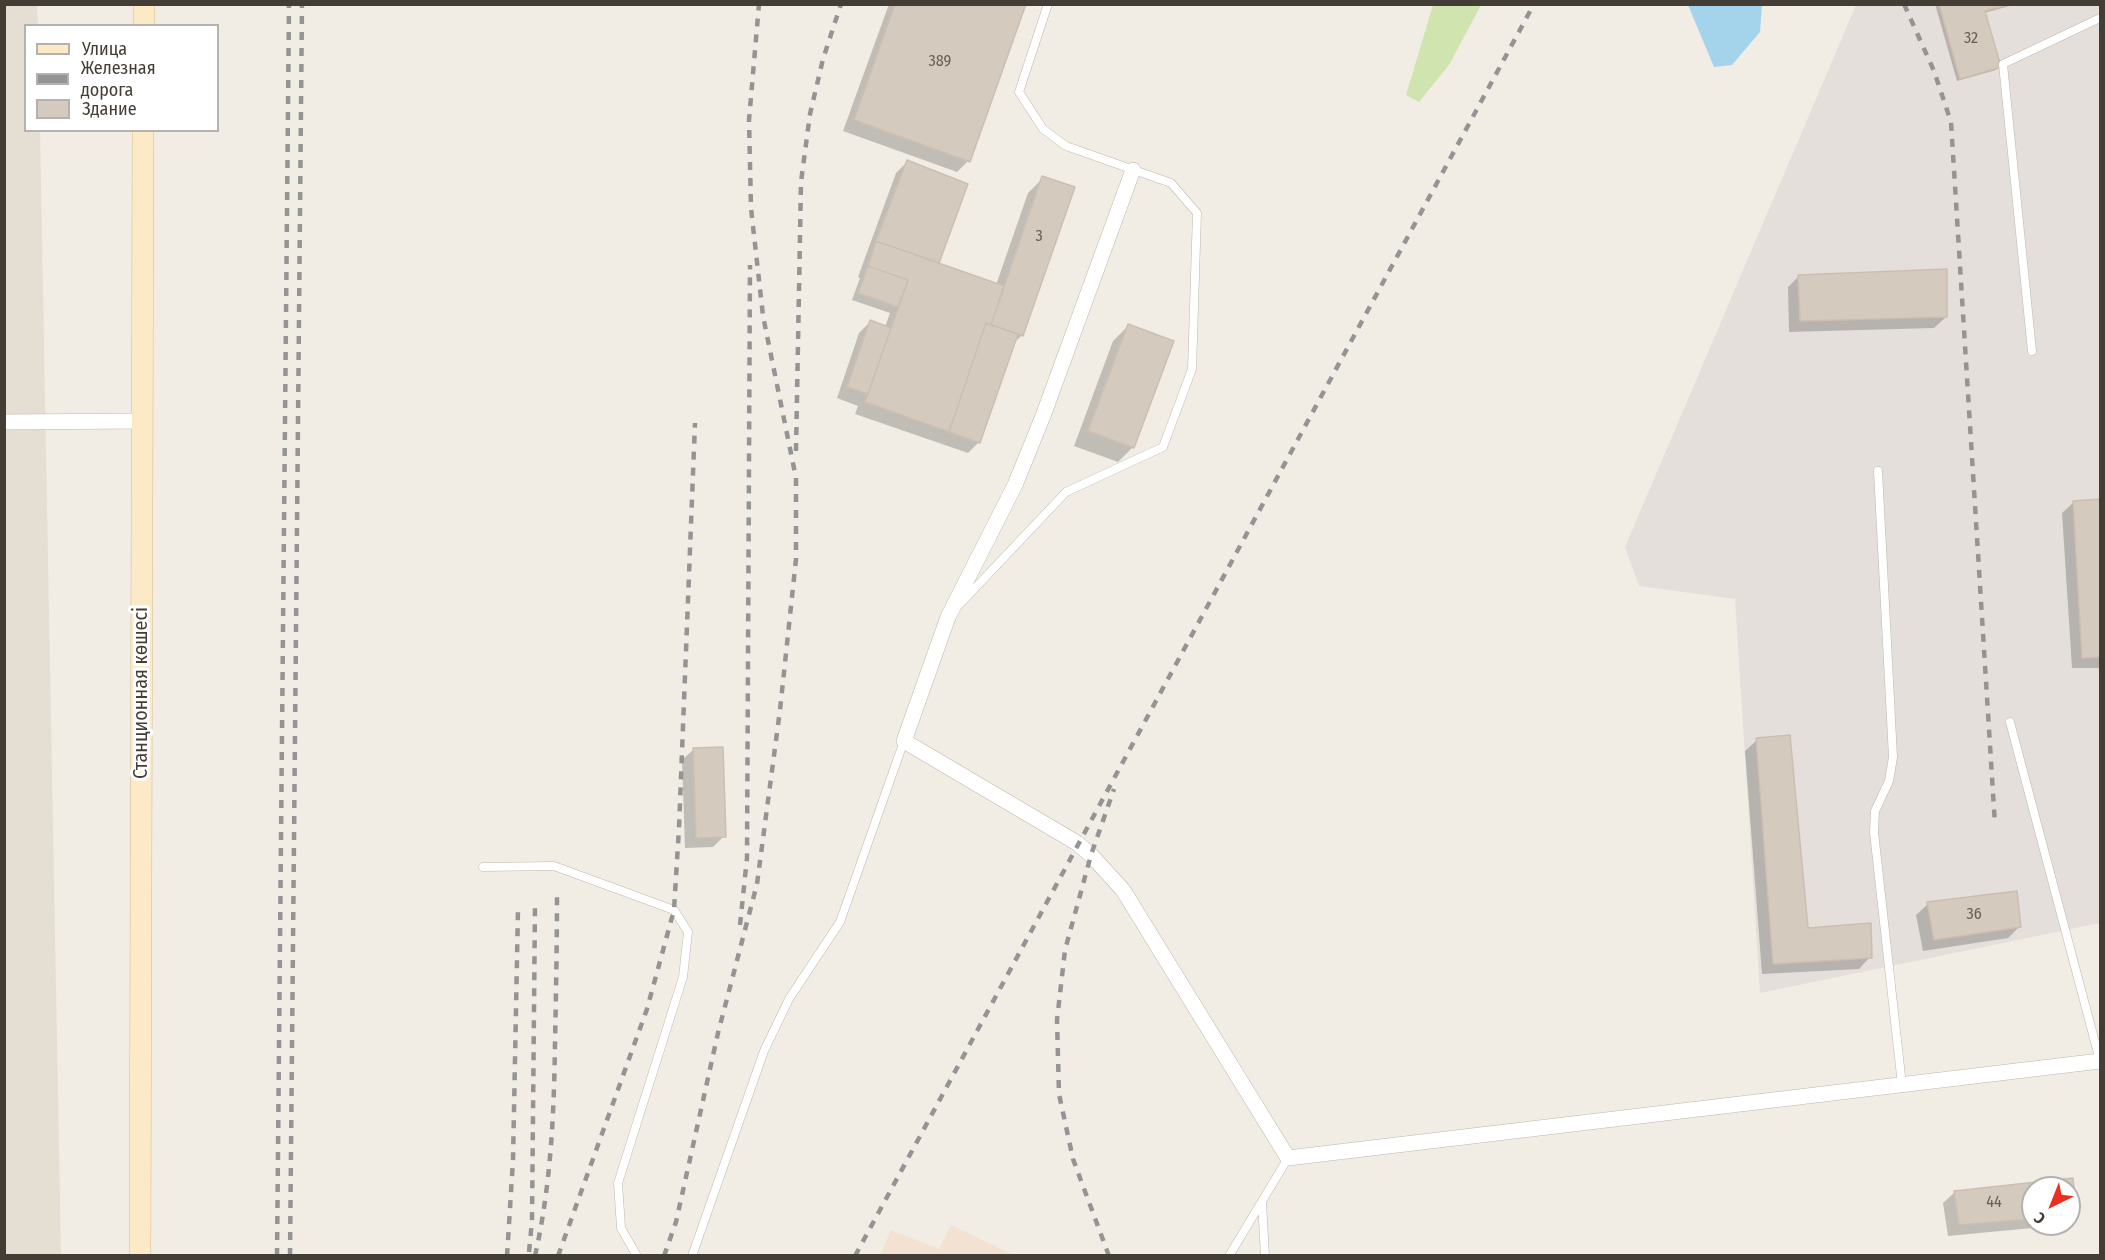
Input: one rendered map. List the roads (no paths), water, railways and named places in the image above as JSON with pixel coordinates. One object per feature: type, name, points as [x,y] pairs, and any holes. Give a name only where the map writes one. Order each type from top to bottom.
[{"type":"street","points":[[144,4],[144,24]]},
{"type":"street","name":"Станционная көшесі","points":[[140,1256],[143,132]]},
{"type":"street","points":[[1133,170],[1043,416],[1015,485],[948,617],[904,741],[1077,843],[1091,855],[1123,890],[1288,1158],[2100,1061]]},
{"type":"street","points":[[4,422],[142,421]]},
{"type":"lane","points":[[948,617],[1066,492],[1163,447],[1192,369],[1197,213],[1171,183],[1066,146],[1043,129],[1019,92],[1048,4]]},
{"type":"lane","points":[[2032,351],[2003,64],[2100,18]]},
{"type":"lane","points":[[1878,471],[1893,757],[1889,781],[1875,811],[1874,832],[1902,1085]]},
{"type":"lane","points":[[2010,722],[2100,1061]]},
{"type":"lane","points":[[692,1256],[764,1051],[789,999],[840,922],[904,741]]},
{"type":"lane","points":[[483,867],[554,866],[674,910],[688,932],[683,977],[618,1183],[621,1228],[637,1256]]},
{"type":"lane","points":[[1229,1256],[1288,1158]]},
{"type":"lane","points":[[1262,1201],[1265,1256]]},
{"type":"water","points":[[1688,5],[1762,5],[1760,32],[1732,65],[1714,67]]},
{"type":"railway","points":[[277,1256],[289,4]]},
{"type":"railway","points":[[290,1256],[302,4]]},
{"type":"railway","points":[[664,1256],[676,1222],[718,1033],[757,884],[780,710],[796,559],[796,478],[763,316],[751,208],[749,120],[759,4]]},
{"type":"railway","points":[[796,451],[801,182],[810,114],[823,59],[841,4]]},
{"type":"railway","points":[[855,1256],[1534,4]]},
{"type":"railway","points":[[1904,4],[1934,71],[1951,122],[1995,825]]},
{"type":"railway","points":[[740,925],[747,858],[750,265]]},
{"type":"railway","points":[[558,1256],[647,1009],[674,910],[695,423]]},
{"type":"railway","points":[[1109,1256],[1073,1159],[1059,1094],[1057,1020],[1065,950],[1091,855],[1114,789]]},
{"type":"railway","points":[[535,1256],[545,1203],[552,1123],[555,1070],[557,892]]},
{"type":"railway","points":[[529,1252],[532,1221],[535,904]]},
{"type":"railway","points":[[507,1256],[513,1160],[518,909]]}]
